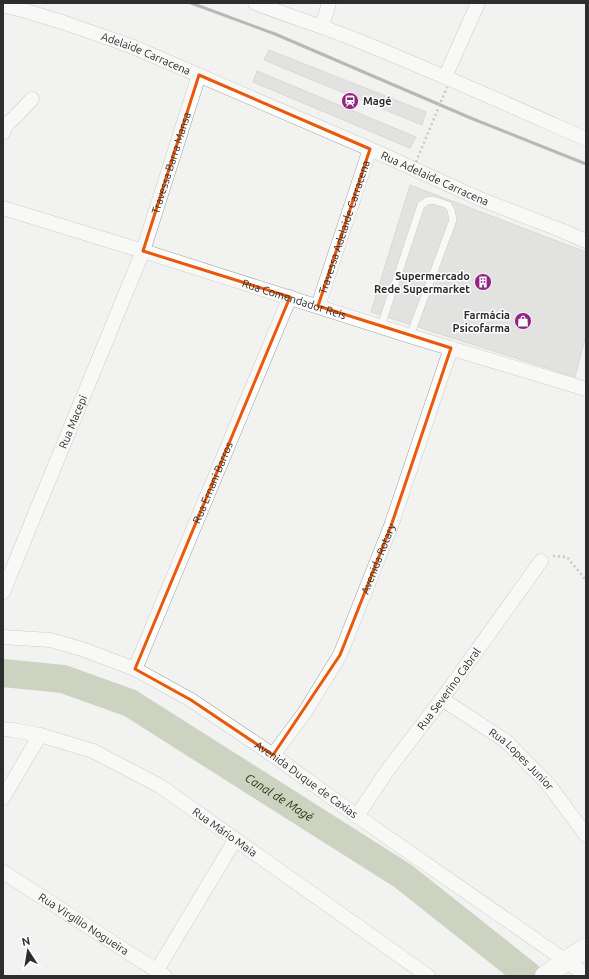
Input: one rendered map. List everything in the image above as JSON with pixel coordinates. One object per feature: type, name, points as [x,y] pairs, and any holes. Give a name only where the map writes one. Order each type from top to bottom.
[{"type":"main road","points":[[554,969],[586,948]]},
{"type":"street","points":[[257,3],[322,26],[446,82],[586,138]]},
{"type":"street","points":[[322,26],[329,3]]},
{"type":"street","points":[[446,82],[478,3]]},
{"type":"street","name":"Adelaide Carracena","points":[[3,5],[62,22],[131,46],[285,113]]},
{"type":"street","name":"Travessa Barra Mansa","points":[[143,251],[199,75]]},
{"type":"street","points":[[3,133],[7,124],[32,99]]},
{"type":"street","name":"Rua Adelaide Carracena","points":[[285,113],[370,149],[480,199],[586,241]]},
{"type":"street","name":"Travessa Adelaide Carracena","points":[[318,306],[370,149]]},
{"type":"street","name":"Rua Comendador Reis","points":[[3,208],[290,297],[410,336],[586,389]]},
{"type":"street","name":"Rua Macepi","points":[[3,592],[143,251]]},
{"type":"street","name":"Rua Ernani Barros","points":[[135,669],[290,297]]},
{"type":"street","name":"Avenida Rotary","points":[[273,755],[304,712],[340,655],[391,526],[452,348]]},
{"type":"street","name":"Rua Severino Cabral","points":[[357,816],[387,771],[442,699],[541,561]]},
{"type":"street","name":"Avenida Duque de Caxias","points":[[3,637],[50,640],[82,649],[135,669],[191,700],[273,755],[357,816],[554,969],[586,975]]},
{"type":"street","name":"Rua Lopes Junior","points":[[442,699],[507,742],[548,784],[586,835]]},
{"type":"street","name":"Rua Mário Maia","points":[[3,730],[13,730],[40,735],[93,751],[160,786],[428,976]]},
{"type":"street","points":[[3,798],[40,735]]},
{"type":"street","points":[[161,973],[235,840]]},
{"type":"street","name":"Rua Virgílio Nogueira","points":[[3,872],[161,973]]},
{"type":"lane","points":[[381,326],[421,205],[426,201],[433,200],[448,205],[451,210],[452,220],[410,336]]},
{"type":"path","points":[[416,162],[446,82]]},
{"type":"path","points":[[541,561],[553,556],[567,558],[580,571],[586,580]]},
{"type":"highlighted area","points":[[199,75],[370,149],[318,306],[451,348],[391,526],[340,655],[273,755],[191,700],[135,669],[290,297],[143,251]]},
{"type":"building","points":[[269,50],[426,112],[422,125],[264,60]]},
{"type":"building","points":[[257,71],[416,137],[410,148],[253,82]]},
{"type":"building","name":"Supermercado Rede Supermarket","points":[[410,185],[586,252],[586,335],[575,377],[371,312]]},
{"type":"waterway","name":"Canal de Magé","points":[[3,673],[63,679],[130,703],[403,876],[529,976]]},
{"type":"railway","points":[[191,3],[275,34],[473,119],[586,164]]},
{"type":"place","name":"Magé","points":[[350,101]]},
{"type":"place","name":"Supermercado Rede Supermarket","points":[[483,282]]},
{"type":"place","name":"Farmácia Psicofarma","points":[[523,321]]}]
